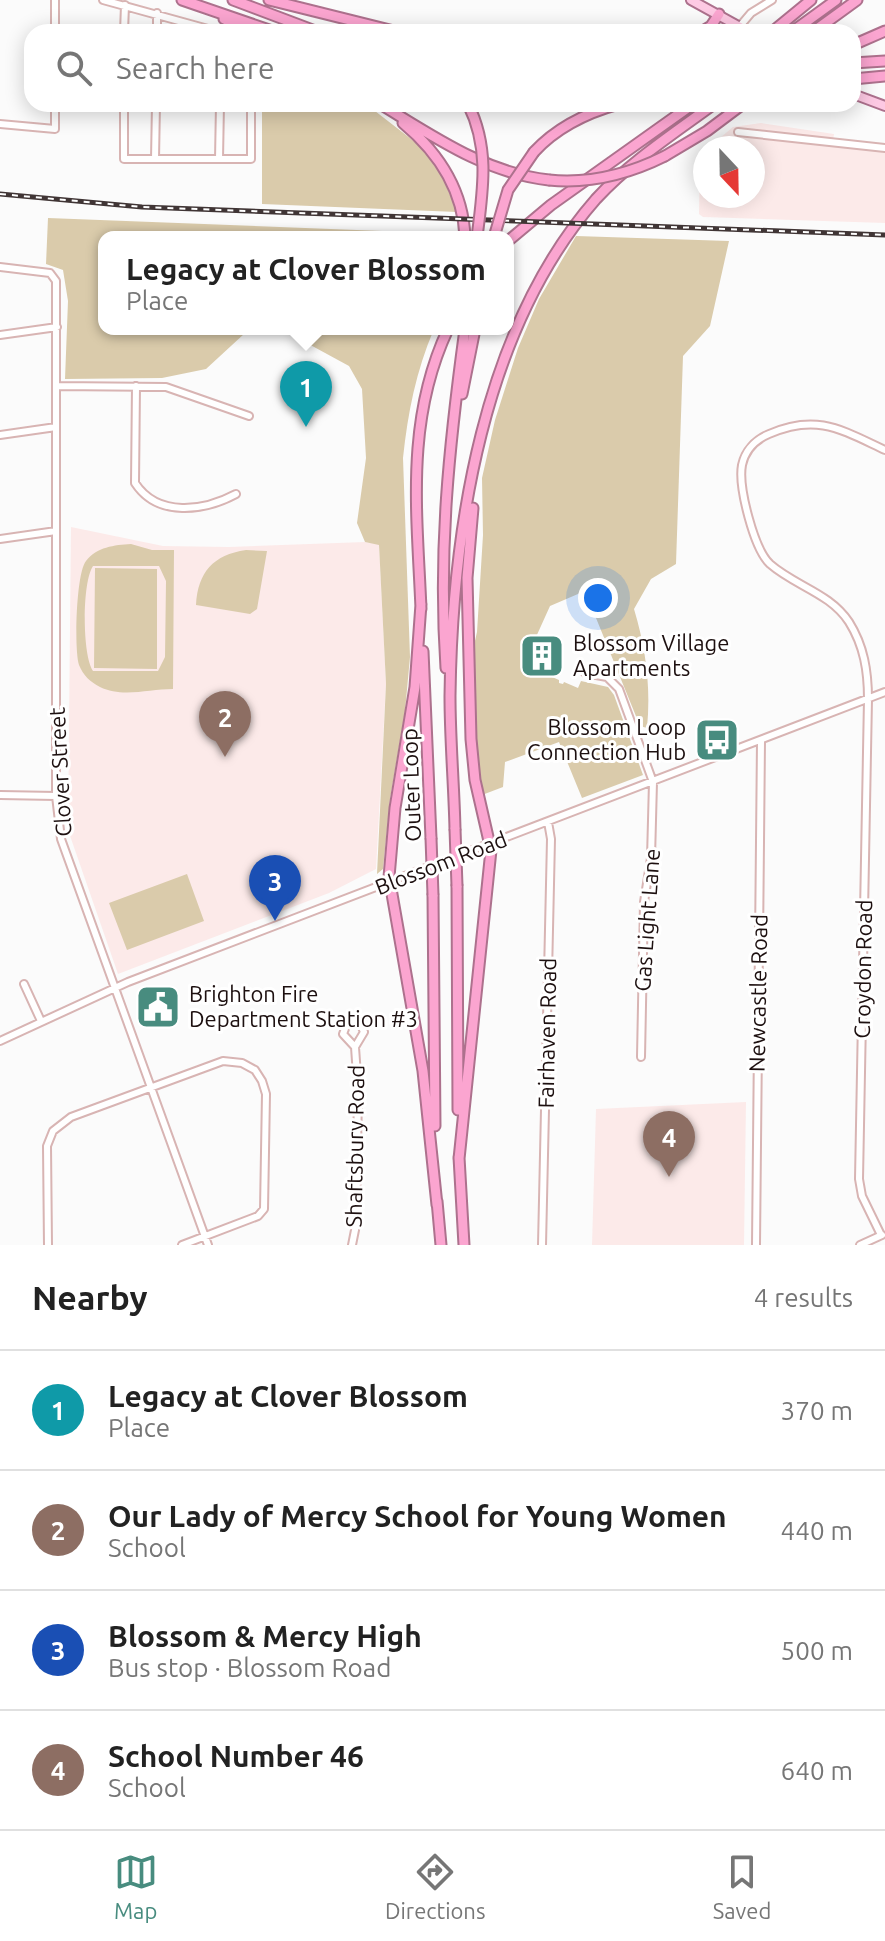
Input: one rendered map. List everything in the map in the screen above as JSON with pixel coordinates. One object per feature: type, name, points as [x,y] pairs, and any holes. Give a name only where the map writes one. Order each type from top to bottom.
[{"type":"highway","points":[[176,0],[233,24]]},
{"type":"highway","points":[[182,0],[252,24]]},
{"type":"highway","points":[[233,0],[297,24]]},
{"type":"highway","points":[[269,0],[348,24]]},
{"type":"highway","points":[[782,24],[811,0]]},
{"type":"highway","points":[[803,24],[836,0]]},
{"type":"highway","points":[[824,24],[858,0]]},
{"type":"highway","points":[[832,24],[858,0]]},
{"type":"highway","points":[[303,10],[363,24]]},
{"type":"highway","points":[[712,24],[719,14]]},
{"type":"highway","points":[[861,42],[885,31]]},
{"type":"highway","points":[[861,62],[885,61]]},
{"type":"highway","points":[[861,78],[885,76]]},
{"type":"highway","points":[[388,112],[425,143],[444,166],[458,195],[464,231]]},
{"type":"highway","points":[[393,112],[481,162],[513,173],[549,180],[576,181],[636,169],[695,139],[732,112]]},
{"type":"highway","points":[[471,112],[479,130],[484,158],[478,231]]},
{"type":"highway","points":[[496,231],[508,190],[534,152],[571,122],[598,112]]},
{"type":"highway","points":[[613,160],[673,112]]},
{"type":"highway","points":[[514,236],[551,205],[682,112]]},
{"type":"highway","name":"Outer Loop","points":[[459,1159],[457,886],[450,683],[456,584],[465,518],[481,441],[515,335],[539,284],[568,236],[618,178],[704,112]]},
{"type":"highway","points":[[424,394],[439,335]]},
{"type":"highway","name":"Outer Loop","points":[[441,1245],[437,1205],[433,895],[415,471],[424,394],[446,335]]},
{"type":"highway","points":[[451,739],[442,588],[443,522],[462,354],[469,335]]},
{"type":"highway","points":[[450,460],[470,335]]},
{"type":"highway","points":[[464,1245],[459,1159],[490,844],[472,754],[467,606],[468,549],[481,441]]},
{"type":"highway","points":[[421,604],[414,694],[395,808],[390,883],[423,1071],[437,1205]]},
{"type":"main road","points":[[691,0],[736,24]]},
{"type":"main road","points":[[861,97],[885,106]]},
{"type":"street","points":[[55,0],[55,24]]},
{"type":"street","points":[[103,0],[193,24]]},
{"type":"street","points":[[742,24],[753,11],[772,0]]},
{"type":"street","points":[[124,24],[125,5]]},
{"type":"street","points":[[157,13],[157,24]]},
{"type":"street","points":[[0,124],[55,129],[55,112]]},
{"type":"street","points":[[124,112],[124,159],[251,159],[251,112]]},
{"type":"street","points":[[155,159],[156,112]]},
{"type":"street","points":[[219,159],[220,112]]},
{"type":"street","points":[[738,132],[885,148]]},
{"type":"street","name":"Clover Street","points":[[0,267],[45,272],[53,275],[57,287],[56,796],[59,826],[65,854],[208,1245]]},
{"type":"street","points":[[0,335],[57,327]]},
{"type":"street","points":[[56,386],[166,387],[249,416]]},
{"type":"street","points":[[136,386],[135,483],[140,491],[154,501],[176,508],[201,509],[236,494]]},
{"type":"street","name":"Croydon Road","points":[[883,1234],[862,1196],[859,1179],[868,699],[865,660],[846,618],[825,598],[777,569],[761,553],[750,519],[741,469],[749,449],[760,439],[773,432],[803,425],[821,424],[840,428],[885,450]]},
{"type":"street","points":[[0,435],[56,427]]},
{"type":"street","points":[[0,539],[56,531]]},
{"type":"street","points":[[585,673],[607,677],[619,689],[653,782]]},
{"type":"street","name":"Blossom Road","points":[[0,1041],[114,988],[885,692]]},
{"type":"street","name":"Newcastle Road","points":[[756,1245],[761,741]]},
{"type":"street","name":"Gas Light Lane","points":[[641,1057],[644,902],[651,858],[653,782]]},
{"type":"street","points":[[0,795],[56,796]]},
{"type":"street","name":"Fairhaven Road","points":[[542,1245],[551,839],[548,822]]},
{"type":"street","points":[[24,984],[41,1021]]},
{"type":"street","name":"Shaftsbury Road","points":[[352,1245],[356,1225],[358,1105],[355,1047]]},
{"type":"street","points":[[48,1245],[47,1146],[53,1131],[65,1120],[150,1087],[215,1063],[234,1061],[255,1070],[265,1087],[264,1209],[258,1216],[182,1245]]},
{"type":"street","points":[[860,1245],[883,1234]]},
{"type":"shaded area","points":[[262,112],[376,112],[424,149],[439,168],[457,212],[262,204]]},
{"type":"shaded area","points":[[761,123],[834,134],[832,146],[885,152],[885,223],[703,217],[699,214],[699,208],[765,208],[765,136],[722,136],[733,127]]},
{"type":"shaded area","points":[[48,218],[382,231],[98,231],[98,335],[243,335],[206,369],[162,378],[65,379],[68,301],[63,270],[46,264]]},
{"type":"shaded area","points":[[576,236],[729,241],[710,326],[683,356],[676,564],[651,579],[634,609],[646,668],[647,728],[640,726],[585,591],[550,606],[522,668],[578,688],[581,681],[608,687],[614,695],[643,775],[582,798],[559,742],[505,762],[503,787],[482,795],[476,764],[472,654],[477,632],[483,535],[482,478],[495,420],[518,348],[539,299]]},
{"type":"shaded area","points":[[292,335],[432,335],[414,392],[403,458],[410,657],[383,869],[377,874],[386,684],[379,545],[365,542],[357,523],[366,458],[362,389],[349,366]]},
{"type":"shaded area","points":[[71,527],[163,546],[379,544],[386,684],[376,869],[329,893],[118,974],[68,830]]},
{"type":"shaded area","points":[[131,544],[152,550],[174,550],[173,689],[108,690],[90,680],[79,665],[77,612],[80,580],[86,561],[106,548]],"holes":[[[93,566],[159,566],[166,581],[165,657],[158,671],[93,671],[87,650],[85,618],[87,587]]]},
{"type":"shaded area","points":[[246,550],[267,551],[257,609],[250,614],[196,605],[200,583],[209,567],[225,556]]},
{"type":"shaded area","points":[[95,568],[157,569],[157,669],[94,668]]},
{"type":"shaded area","points":[[187,874],[204,921],[127,950],[109,903]]},
{"type":"shaded area","points":[[746,1102],[744,1245],[592,1245],[596,1109]]},
{"type":"railway","points":[[0,194],[142,207],[885,235]]},
{"type":"place","name":"Legacy at Clover Blossom","points":[[306,427]]},
{"type":"place","name":"Blossom Village Apartments","points":[[542,656]]},
{"type":"place","name":"Blossom Loop Connection Hub","points":[[717,740]]},
{"type":"place","name":"Our Lady of Mercy School for Young Women","points":[[225,757]]},
{"type":"place","name":"Blossom & Mercy High","points":[[275,921]]},
{"type":"place","name":"Brighton Fire Department Station #3","points":[[158,1007]]},
{"type":"place","name":"School Number 46","points":[[669,1177]]}]
